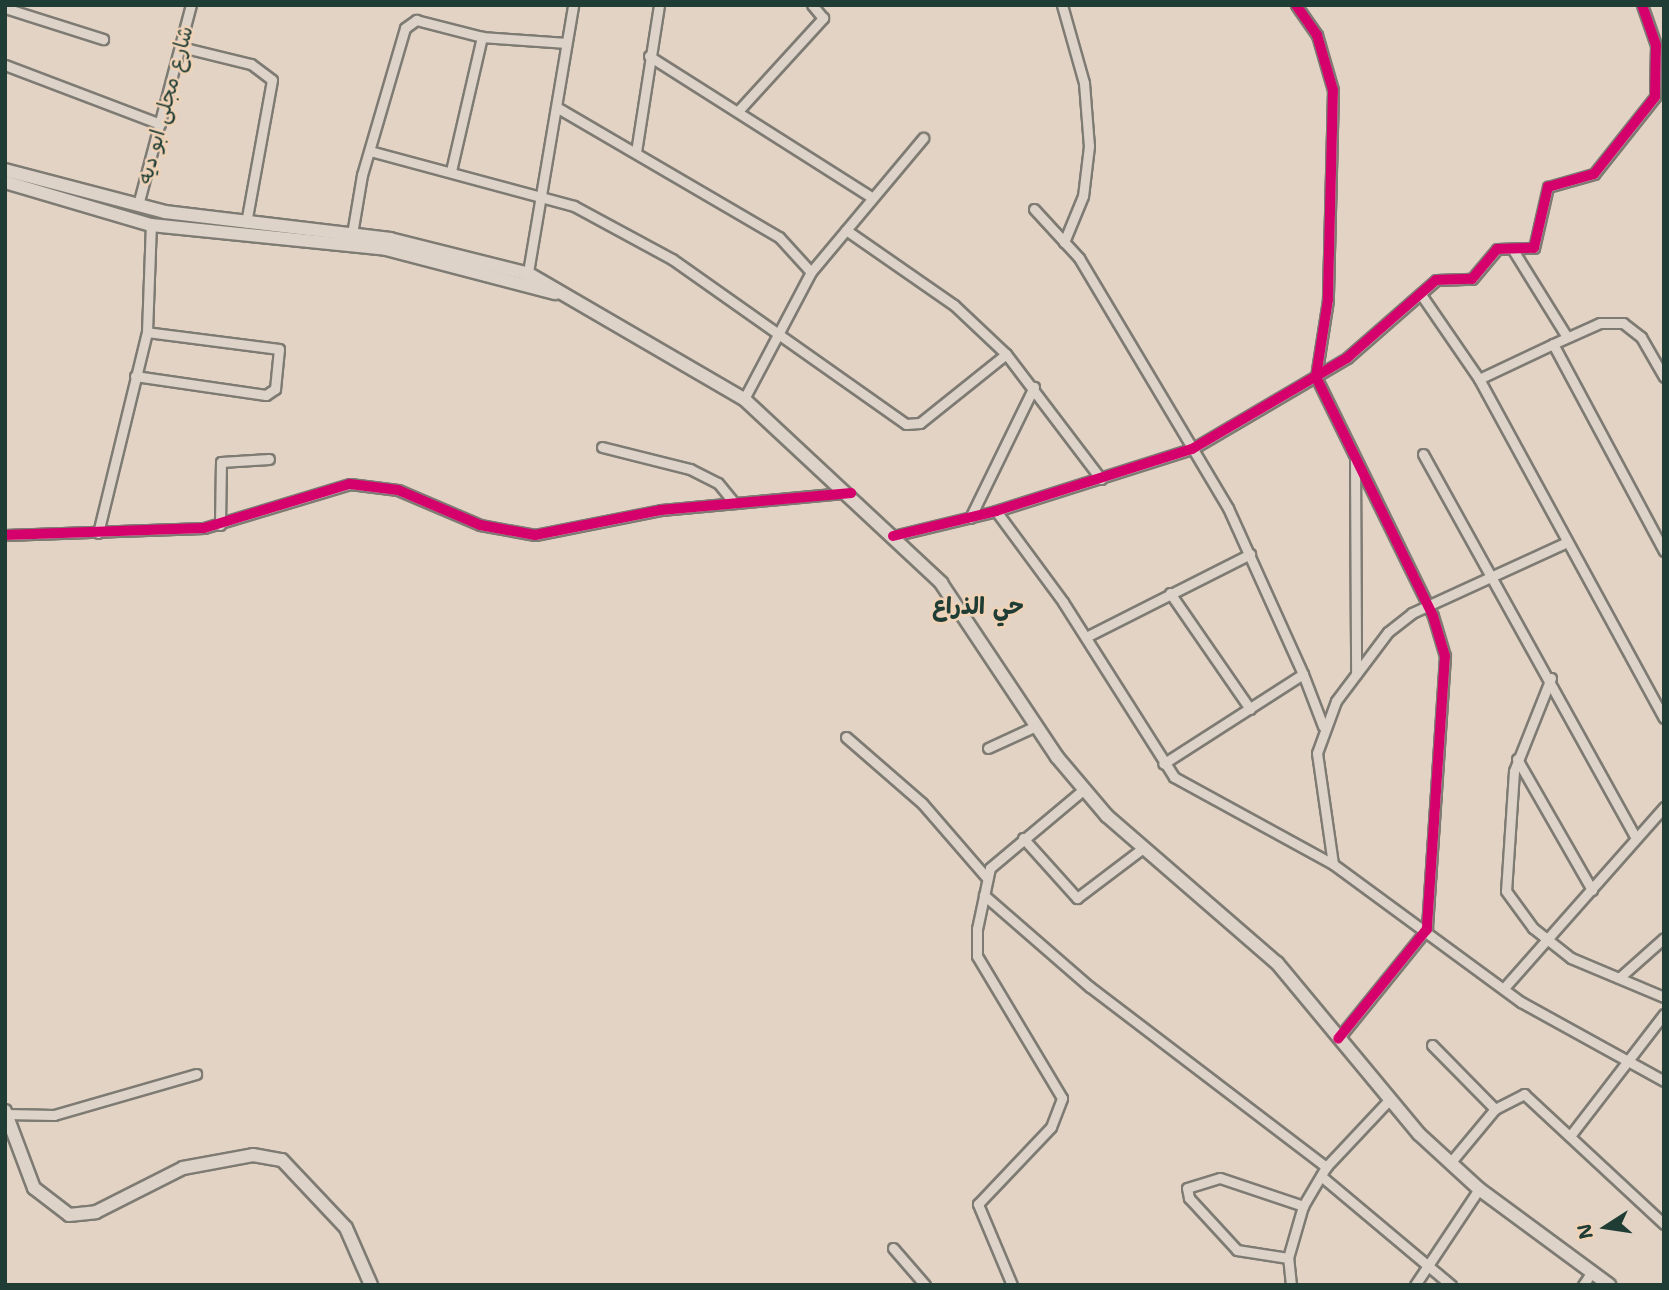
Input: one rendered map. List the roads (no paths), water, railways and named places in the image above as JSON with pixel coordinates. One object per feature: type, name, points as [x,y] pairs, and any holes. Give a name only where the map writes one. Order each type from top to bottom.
[{"type":"main road","points":[[5,170],[138,205],[246,223],[352,234],[526,280],[569,296],[744,399],[851,493],[965,611],[1036,726],[1083,790],[1143,848],[1256,942],[1387,1102],[1479,1189],[1609,1285]]},
{"type":"main road","points":[[5,182],[150,225],[386,249],[526,280]]},
{"type":"main road","points":[[6,1112],[39,1195],[77,1216],[183,1168],[253,1155],[282,1160],[345,1228],[371,1285]]},
{"type":"street","name":"شارع مجلى ابو ديه","points":[[138,205],[191,5]]},
{"type":"street","points":[[526,280],[545,194],[573,5]]},
{"type":"street","points":[[636,152],[659,5]]},
{"type":"street","points":[[739,110],[822,18],[812,5]]},
{"type":"street","points":[[1062,5],[1084,83],[1089,146],[1083,196],[1064,242]]},
{"type":"street","points":[[1296,5],[1317,35],[1333,90],[1328,300],[1315,377],[1426,604],[1445,656],[1427,929],[1338,1039]]},
{"type":"street","points":[[893,536],[996,511],[1192,449],[1315,377],[1422,296],[1436,280],[1472,279],[1493,251],[1529,250],[1538,243],[1548,187],[1594,174],[1646,114],[1658,63],[1642,5]]},
{"type":"street","points":[[5,8],[103,39]]},
{"type":"street","points":[[352,234],[370,151],[405,28],[425,21],[482,37],[566,43]]},
{"type":"street","points":[[451,172],[482,37]]},
{"type":"street","points":[[181,47],[251,64],[272,80],[246,223]]},
{"type":"street","points":[[649,56],[739,110],[871,197]]},
{"type":"street","points":[[5,65],[160,124]]},
{"type":"street","points":[[558,108],[786,242],[811,272]]},
{"type":"street","points":[[744,399],[774,335],[811,272],[923,138]]},
{"type":"street","points":[[370,151],[545,194],[672,259],[774,335],[913,425],[1006,354]]},
{"type":"street","points":[[1034,209],[1064,242],[1192,449],[1250,554],[1323,726]]},
{"type":"street","points":[[98,533],[147,332],[150,225]]},
{"type":"street","points":[[846,230],[954,305],[1006,354],[1034,387],[1101,479]]},
{"type":"street","points":[[1513,250],[1567,337]]},
{"type":"street","points":[[1422,296],[1479,379],[1664,718]]},
{"type":"street","points":[[1479,379],[1600,323],[1623,323],[1641,338],[1664,377]]},
{"type":"street","points":[[135,376],[266,395],[275,389],[279,349],[147,332]]},
{"type":"street","points":[[1553,344],[1664,551]]},
{"type":"street","points":[[970,518],[1034,387]]},
{"type":"street","points":[[602,447],[690,469],[718,483],[734,503]]},
{"type":"street","points":[[1423,454],[1551,678],[1635,836]]},
{"type":"street","points":[[220,525],[221,462],[269,459]]},
{"type":"street","points":[[1354,459],[1356,674]]},
{"type":"street","points":[[5,535],[98,533],[220,525],[350,484],[398,490],[480,525],[535,535],[632,514],[851,493]]},
{"type":"street","points":[[996,511],[1086,637],[1163,764],[1190,788],[1334,864],[1427,929],[1504,988],[1624,1063],[1664,1081]]},
{"type":"street","points":[[1334,864],[1317,753],[1323,726],[1356,674],[1388,632],[1426,604],[1491,573],[1567,542]]},
{"type":"street","points":[[1086,637],[1250,554]]},
{"type":"street","points":[[1170,593],[1250,709]]},
{"type":"street","points":[[1163,764],[1303,674]]},
{"type":"street","points":[[1551,678],[1517,759],[1506,820],[1506,891],[1549,942],[1587,967],[1664,997]]},
{"type":"street","points":[[988,748],[1036,726]]},
{"type":"street","points":[[846,737],[922,803],[986,877]]},
{"type":"street","points":[[1517,759],[1592,890]]},
{"type":"street","points":[[1012,1285],[979,1200],[1046,1133],[1062,1098],[977,956],[986,877],[1024,838],[1083,790]]},
{"type":"street","points":[[1504,988],[1549,942],[1635,836],[1664,807]]},
{"type":"street","points":[[1024,838],[1077,898],[1143,848]]},
{"type":"street","points":[[984,895],[1090,986],[1324,1172],[1427,1268],[1451,1285]]},
{"type":"street","points":[[1619,978],[1664,937]]},
{"type":"street","points":[[1570,1136],[1664,1014]]},
{"type":"street","points":[[1432,1045],[1495,1109]]},
{"type":"street","points":[[6,1112],[54,1115],[197,1074]]},
{"type":"street","points":[[1450,1163],[1495,1109],[1524,1094],[1664,1224]]},
{"type":"street","points":[[1292,1285],[1288,1258],[1303,1206],[1324,1172],[1387,1102]]},
{"type":"street","points":[[1288,1258],[1237,1250],[1187,1188],[1220,1178],[1303,1206]]},
{"type":"street","points":[[1415,1285],[1479,1189]]},
{"type":"street","points":[[893,1248],[925,1285]]},
{"type":"street","points":[[1583,1285],[1591,1273]]},
{"type":"district","name":"حي الذراع","points":[[978,606]]}]
